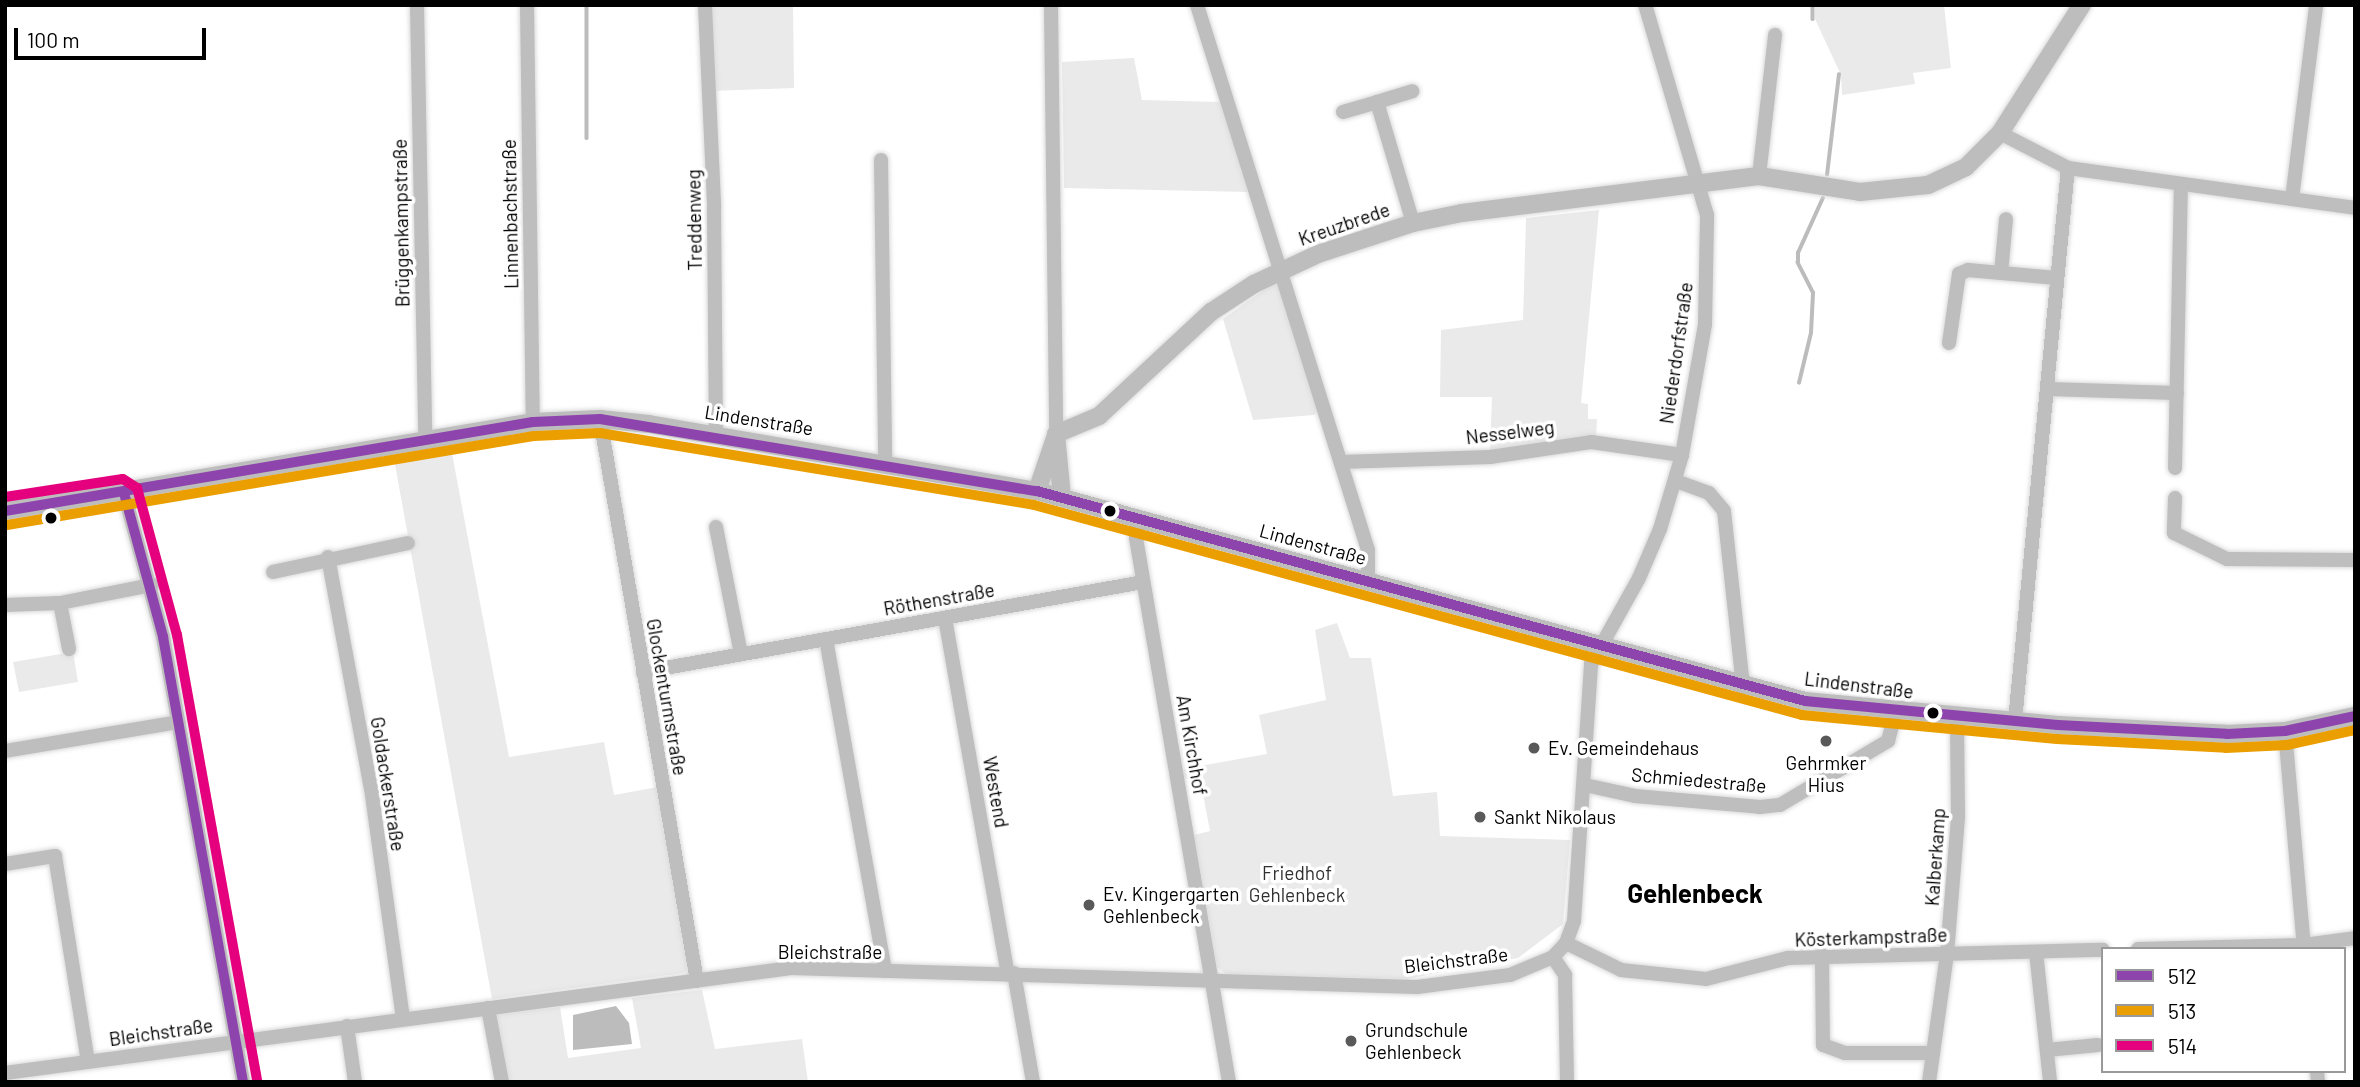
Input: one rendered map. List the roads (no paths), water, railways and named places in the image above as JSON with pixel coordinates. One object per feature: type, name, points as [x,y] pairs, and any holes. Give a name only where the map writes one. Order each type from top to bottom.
[{"type":"main road","points":[[1701,185],[1759,176],[1860,192],[1907,191],[1966,167],[2000,133],[2082,5]]},
{"type":"main road","name":"Kreuzbrede","points":[[1056,434],[1098,416],[1211,312],[1281,270],[1413,223],[1462,213],[1701,185]]},
{"type":"main road","name":"Lindenstraße","points":[[5,510],[124,493],[533,422],[600,419],[716,434],[1037,491],[1368,580],[1743,687],[1805,701],[1896,712],[2192,733],[2285,731],[2355,716]]},
{"type":"main road","points":[[1037,491],[1056,434]]},
{"type":"main road","points":[[1056,434],[1062,497]]},
{"type":"street","name":"Brüggenkampstraße","points":[[417,5],[425,440]]},
{"type":"street","name":"Linnenbachstraße","points":[[527,5],[533,422]]},
{"type":"street","name":"Treddenweg","points":[[705,5],[716,434]]},
{"type":"street","points":[[1051,5],[1056,434]]},
{"type":"street","points":[[1197,5],[1368,550],[1368,580]]},
{"type":"street","name":"Niederdorfstraße","points":[[1566,943],[1574,921],[1591,664],[1598,646],[1639,578],[1676,481],[1705,324],[1709,265],[1701,185],[1645,5]]},
{"type":"street","points":[[2292,199],[2316,5]]},
{"type":"street","points":[[1759,176],[1775,35]]},
{"type":"street","points":[[1343,113],[1412,91]]},
{"type":"street","points":[[1377,102],[1413,223]]},
{"type":"street","points":[[2000,133],[2068,168],[2355,208]]},
{"type":"street","points":[[881,159],[885,462]]},
{"type":"street","points":[[2015,721],[2068,168]]},
{"type":"street","points":[[2175,468],[2181,184]]},
{"type":"street","points":[[2001,273],[2006,219]]},
{"type":"street","points":[[1949,343],[1959,274],[1969,270],[2057,278]]},
{"type":"street","points":[[2047,389],[2177,393]]},
{"type":"street","name":"Glockenturmstraße","points":[[600,419],[698,981]]},
{"type":"street","name":"Nesselweg","points":[[1341,461],[1490,457],[1591,442],[1682,455]]},
{"type":"street","points":[[1676,481],[1709,493],[1724,511],[1743,687]]},
{"type":"street","points":[[124,493],[152,584],[243,1082]]},
{"type":"street","points":[[2175,498],[2174,533],[2227,559],[2355,560]]},
{"type":"street","name":"Am Kirchhof","points":[[1138,517],[1136,538],[1143,582],[1230,1082]]},
{"type":"street","points":[[716,527],[741,654]]},
{"type":"street","points":[[273,572],[328,557],[408,543]]},
{"type":"street","name":"Goldackerstraße","points":[[328,557],[371,789],[403,1019]]},
{"type":"street","name":"Röthenstraße","points":[[643,672],[1143,582]]},
{"type":"street","points":[[5,605],[60,603],[152,584]]},
{"type":"street","points":[[60,603],[69,649]]},
{"type":"street","name":"Westend","points":[[945,618],[1033,1082]]},
{"type":"street","points":[[826,639],[885,971]]},
{"type":"street","name":"Schmiedestraße","points":[[1585,785],[1635,796],[1760,807],[1780,805],[1801,797],[1888,741],[1896,712]]},
{"type":"street","name":"Kalberkamp","points":[[1929,1082],[1947,954],[1958,816],[1957,717]]},
{"type":"street","points":[[5,751],[178,722]]},
{"type":"street","points":[[2285,731],[2304,947],[2355,938]]},
{"type":"street","points":[[5,864],[55,856],[88,1061]]},
{"type":"street","name":"Bleichstraße","points":[[5,1073],[791,968],[1416,987],[1510,975],[1553,957],[1566,943]]},
{"type":"street","name":"Kösterkampstraße","points":[[1566,943],[1621,970],[1706,979],[1788,958],[2101,950]]},
{"type":"street","points":[[2036,952],[2050,1080]]},
{"type":"street","points":[[1822,956],[1823,1045],[1845,1052],[1933,1052]]},
{"type":"street","points":[[1553,957],[1565,975],[1567,1082]]},
{"type":"street","points":[[488,1008],[502,1082]]},
{"type":"street","points":[[346,1026],[355,1082]]},
{"type":"street","points":[[2047,1050],[2098,1045]]},
{"type":"waterway","points":[[587,5],[587,138]]},
{"type":"waterway","points":[[1813,5],[1813,19]]},
{"type":"waterway","points":[[1827,175],[1839,75]]},
{"type":"waterway","points":[[1799,383],[1811,333],[1813,293],[1798,263],[1798,253],[1823,198]]},
{"type":"place","name":"Gehrmker Hius","points":[[1826,741]]},
{"type":"place","name":"Ev. Gemeindehaus","points":[[1534,748]]},
{"type":"place","name":"Sankt Nikolaus","points":[[1480,817]]},
{"type":"place","name":"Ev. Kingergarten Gehlenbeck","points":[[1089,905]]},
{"type":"place","name":"Grundschule Gehlenbeck","points":[[1351,1041]]},
{"type":"district","name":"Gehlenbeck","points":[[1695,893]]},
{"type":"park label","name":"Friedhof Gehlenbeck","points":[[1297,884]]}]
